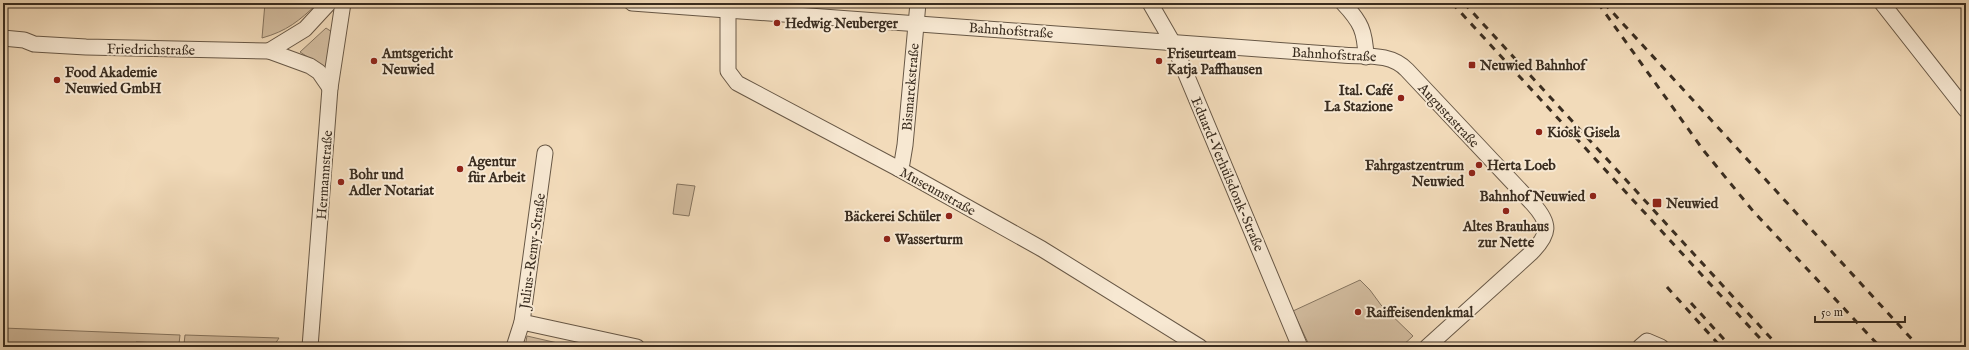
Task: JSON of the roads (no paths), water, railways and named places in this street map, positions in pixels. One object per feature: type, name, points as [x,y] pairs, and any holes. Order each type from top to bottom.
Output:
[{"type":"street","points":[[268,51],[305,29],[329,3]]},
{"type":"street","name":"Hermannstraße","points":[[310,347],[330,88],[344,3]]},
{"type":"street","name":"Bahnhofstraße","points":[[632,3],[1390,58]]},
{"type":"street","name":"Bismarckstraße","points":[[899,169],[904,155],[918,3]]},
{"type":"street","name":"Eduard-Verhülsdonk-Straße","points":[[1150,3],[1173,42],[1300,347]]},
{"type":"street","points":[[1343,3],[1353,14],[1363,29],[1366,57]]},
{"type":"street","points":[[1882,3],[1966,110]]},
{"type":"street","name":"Museumstraße","points":[[728,10],[728,71],[732,78],[744,87],[899,169],[1042,249],[1200,347]]},
{"type":"street","name":"Friedrichstraße","points":[[3,38],[24,40],[34,44]]},
{"type":"street","name":"Friedrichstraße","points":[[3,48],[18,48],[34,44],[141,50],[268,51],[310,66],[319,72],[330,88]]},
{"type":"street","name":"Augustastraße","points":[[1390,58],[1402,64],[1533,204],[1544,216],[1547,228],[1543,239],[1531,253],[1427,347]]},
{"type":"street","name":"Julius-Remy-Straße","points":[[514,347],[522,322],[545,153]]},
{"type":"street","points":[[522,322],[637,347]]},
{"type":"street","points":[[1643,344],[1661,347]]},
{"type":"railway","points":[[1452,3],[1768,347]]},
{"type":"railway","points":[[1464,3],[1779,347]]},
{"type":"railway","points":[[1598,3],[1704,151],[1753,211],[1880,347]]},
{"type":"railway","points":[[1604,3],[1919,347]]},
{"type":"railway","points":[[1667,287],[1721,347]]},
{"type":"railway","points":[[1691,303],[1731,347]]},
{"type":"place","name":"Hedwig Neuberger","points":[[777,23]]},
{"type":"place","name":"Amtsgericht Neuwied","points":[[374,61]]},
{"type":"place","name":"Friseurteam Katja Paffhausen","points":[[1159,61]]},
{"type":"place","name":"Neuwied Bahnhof","points":[[1472,65]]},
{"type":"place","name":"Food Akademie Neuwied GmbH","points":[[57,80]]},
{"type":"place","name":"Ital. Café La Stazione","points":[[1401,98]]},
{"type":"place","name":"Kiosk Gisela","points":[[1539,132]]},
{"type":"place","name":"Herta Loeb","points":[[1479,165]]},
{"type":"place","name":"Agentur für Arbeit","points":[[460,169]]},
{"type":"place","name":"Fahrgastzentrum Neuwied","points":[[1472,173]]},
{"type":"place","name":"Bohr und Adler Notariat","points":[[341,182]]},
{"type":"place","name":"Bahnhof Neuwied","points":[[1593,196]]},
{"type":"place","name":"Neuwied","points":[[1657,203]]},
{"type":"place","name":"Altes Brauhaus zur Nette","points":[[1506,211]]},
{"type":"place","name":"Bäckerei Schüler","points":[[949,216]]},
{"type":"place","name":"Wasserturm","points":[[887,239]]},
{"type":"place","name":"Raiffeisendenkmal","points":[[1358,312]]}]
